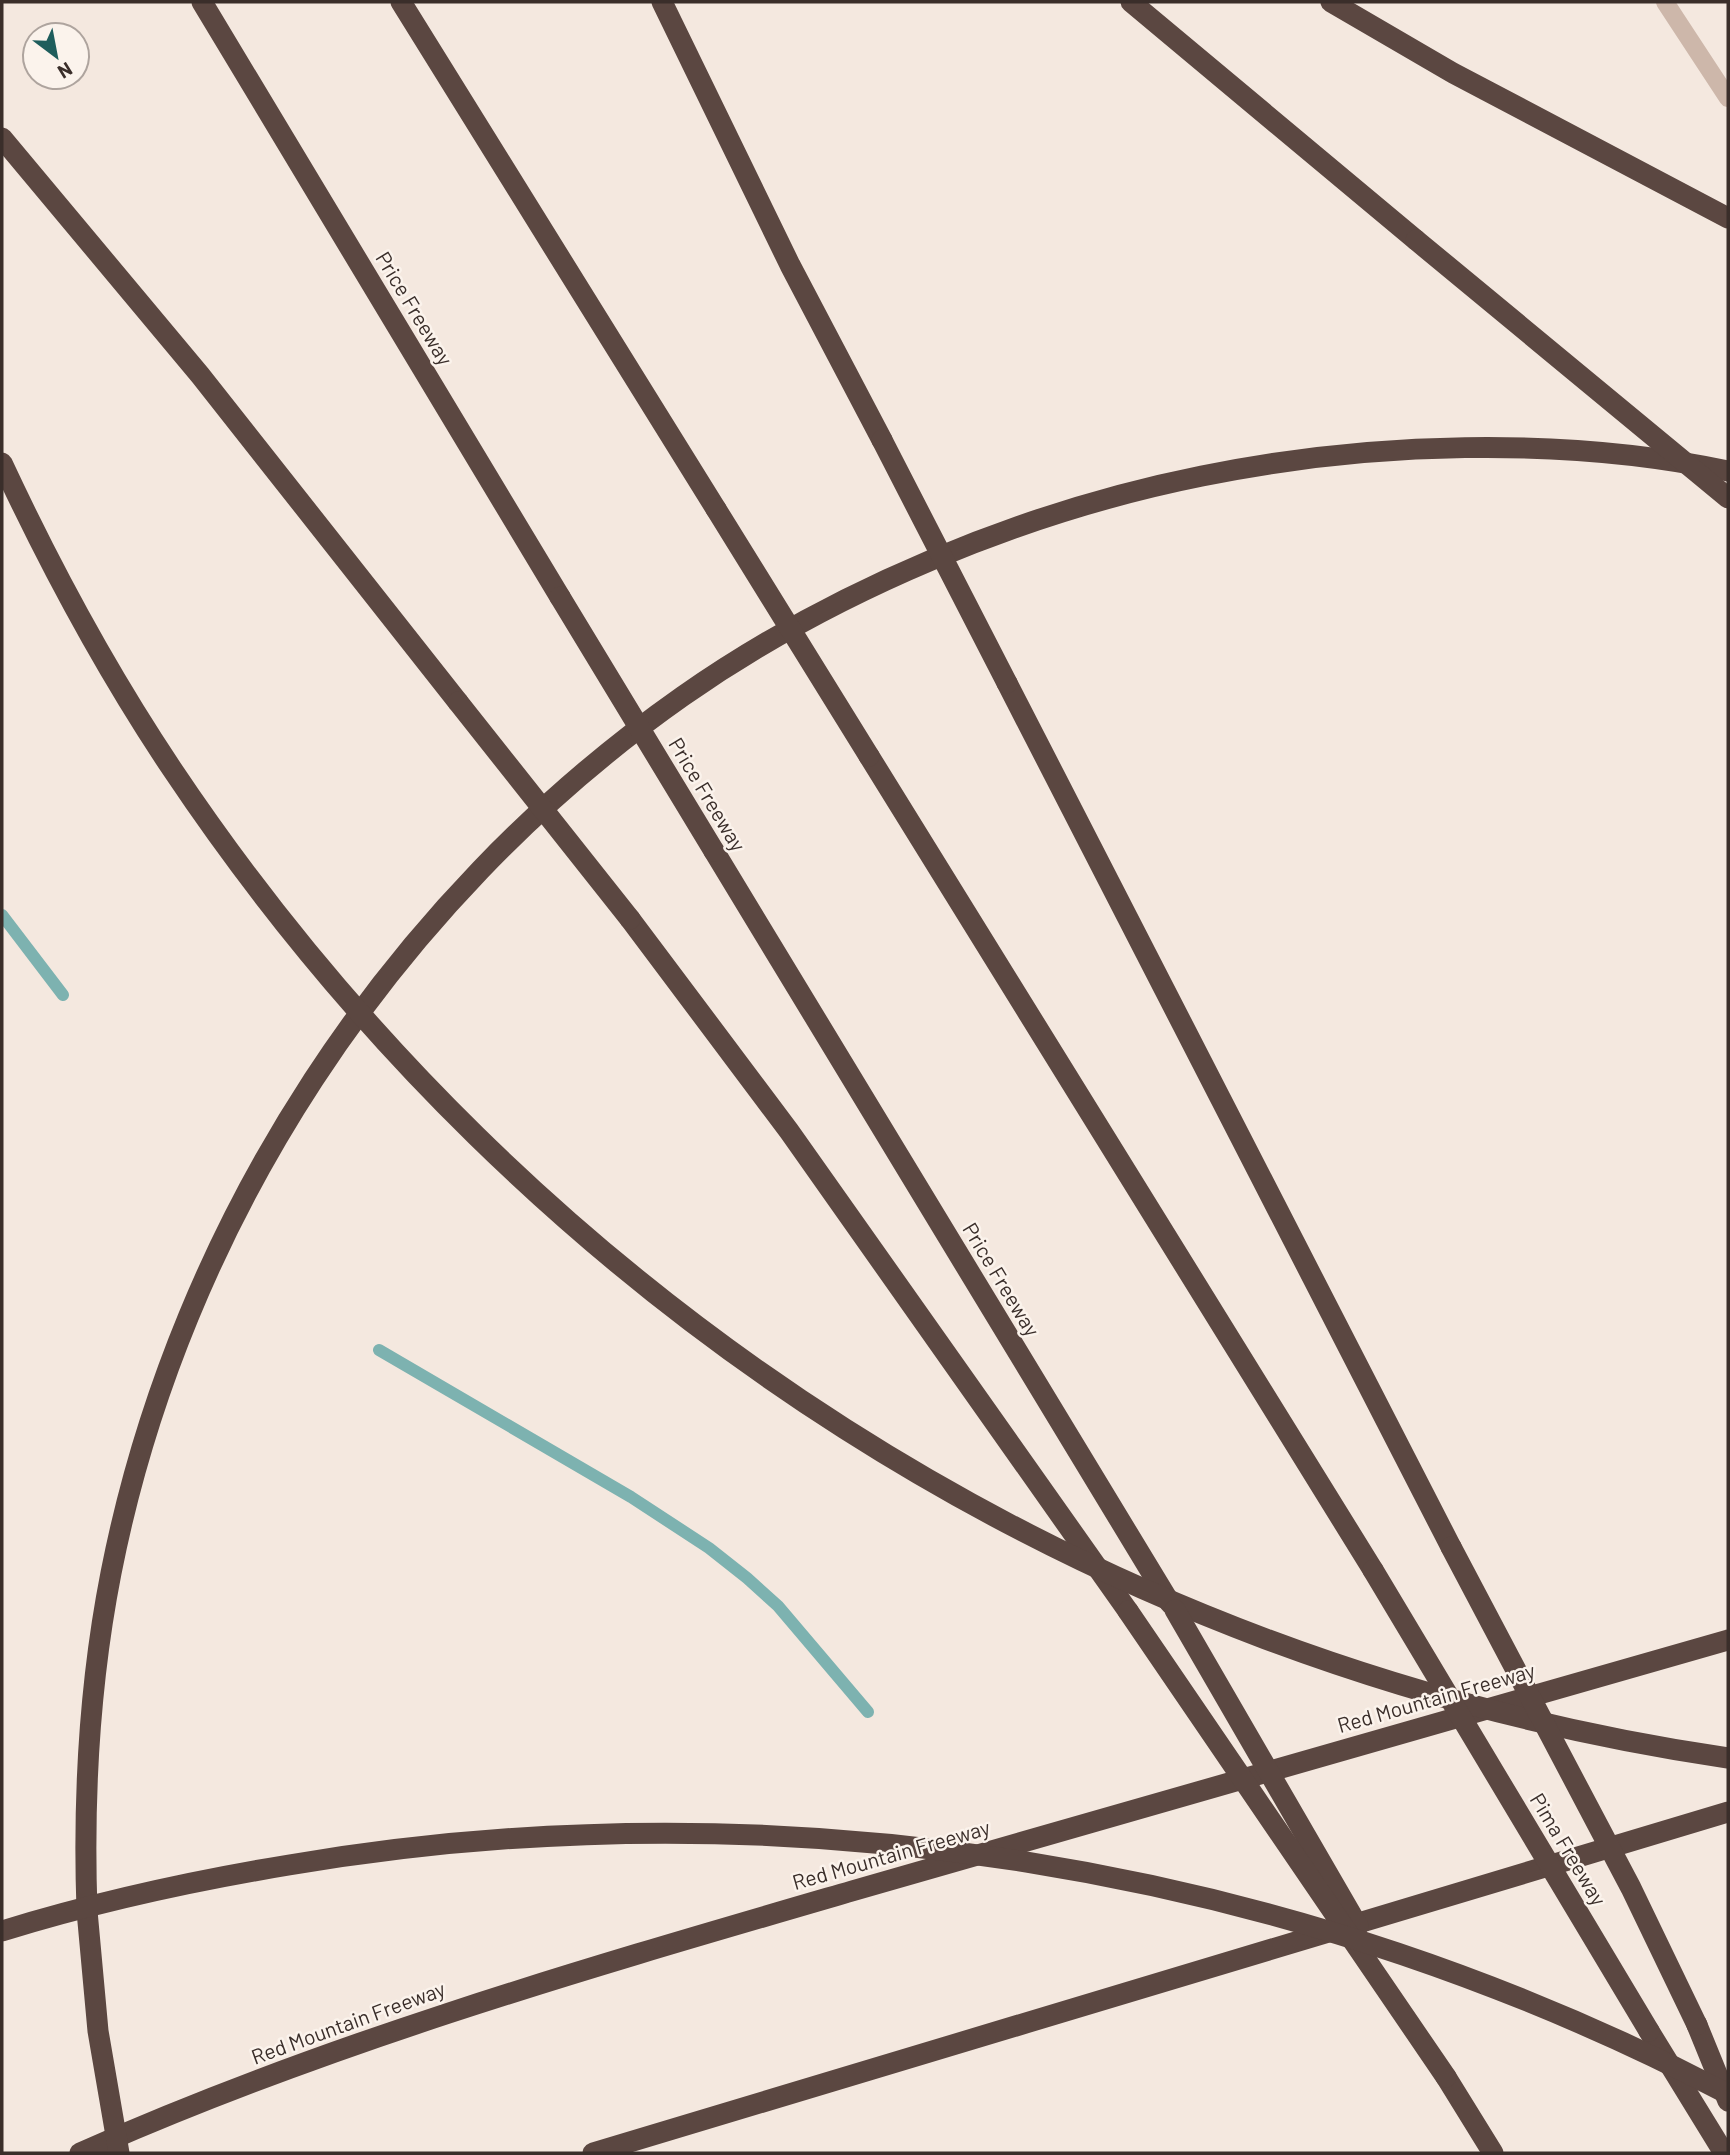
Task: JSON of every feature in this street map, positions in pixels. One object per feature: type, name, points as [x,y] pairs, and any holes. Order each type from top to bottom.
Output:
[{"type":"highway","name":"Price Freeway","points":[[202,2],[1174,1610],[1446,2077]]},
{"type":"highway","name":"Pima Freeway","points":[[401,2],[1373,1570],[1724,2153]]},
{"type":"highway","points":[[662,2],[790,265],[1451,1547],[1631,1888],[1697,2025],[1728,2101]]},
{"type":"highway","points":[[1131,2],[1728,498]]},
{"type":"highway","points":[[1331,2],[1453,73],[1728,218]]},
{"type":"highway","points":[[2,138],[200,374],[629,919],[789,1131],[1128,1611],[1446,2077],[1493,2153]]},
{"type":"highway","points":[[119,2153],[98,2031],[87,1911],[85,1854],[89,1735],[103,1620],[113,1566],[140,1459],[170,1367],[196,1300],[241,1202],[296,1106],[359,1014],[427,928],[503,847],[547,806],[681,697],[773,639],[869,589],[970,545],[1121,495],[1278,463],[1351,454],[1418,450],[1571,452],[1627,456],[1728,471]]},
{"type":"highway","points":[[2,463],[57,573],[131,704],[214,830],[297,940],[404,1064],[466,1126],[564,1219],[681,1316],[802,1403],[930,1481],[1063,1552],[1202,1614],[1343,1666],[1489,1709],[1635,1742],[1728,1758]]},
{"type":"highway","name":"Red Mountain Freeway","points":[[80,2153],[240,2087],[383,2033],[595,1965],[1728,1640]]},
{"type":"highway","points":[[593,2153],[1728,1812]]},
{"type":"highway","points":[[2,1931],[92,1905],[204,1880],[328,1858],[467,1841],[588,1834],[703,1833],[792,1836],[909,1845],[1108,1875],[1255,1910],[1347,1936],[1423,1961],[1566,2018],[1728,2094]]},
{"type":"lane","points":[[1665,2],[1728,98]]},
{"type":"waterway","points":[[2,915],[63,995]]},
{"type":"waterway","points":[[379,1350],[631,1497],[709,1548],[778,1606],[868,1712]]}]
